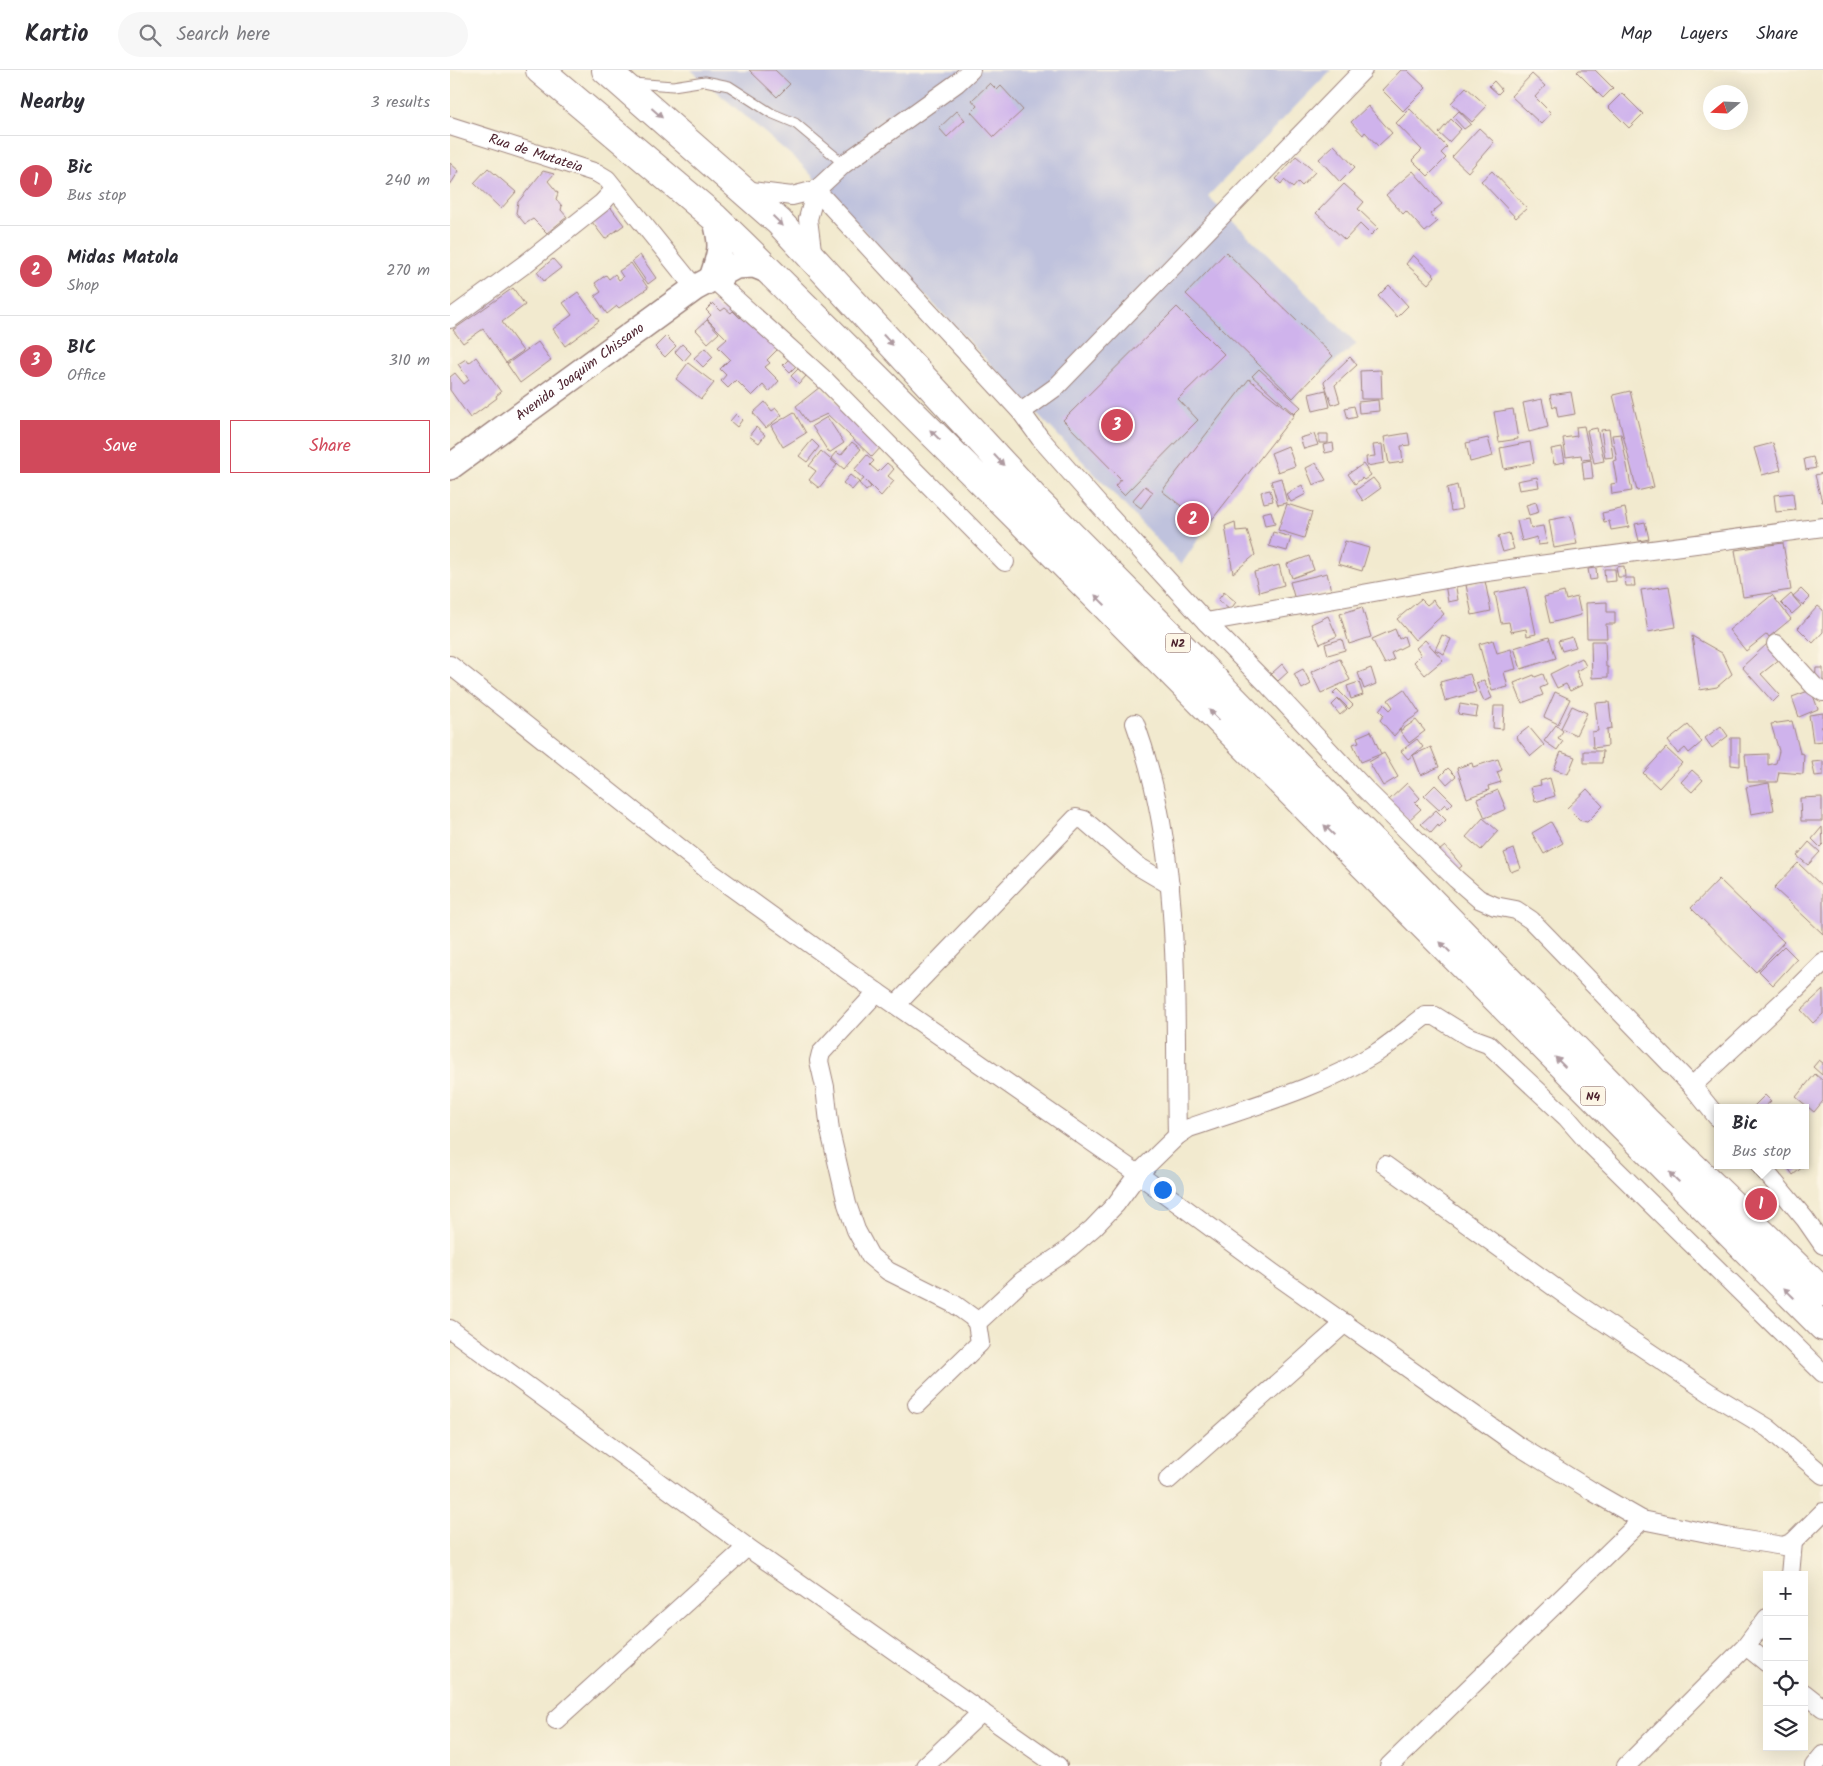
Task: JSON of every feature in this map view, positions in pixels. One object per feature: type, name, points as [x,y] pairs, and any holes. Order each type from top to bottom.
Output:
[{"type":"highway","name":"N2","points":[[540,70],[715,218],[1019,518],[1363,865]]},
{"type":"highway","name":"N2","points":[[614,76],[779,222],[1035,499],[1646,1121],[1823,1292]]},
{"type":"highway","name":"N4","points":[[1363,865],[1823,1327]]},
{"type":"street","points":[[742,189],[792,196],[816,190],[844,164],[957,83],[971,70]]},
{"type":"street","points":[[1021,412],[1056,387],[1363,70]]},
{"type":"street","name":"Rua de Mutateia","points":[[450,126],[607,178],[615,189],[704,283],[828,382],[1005,562]]},
{"type":"street","points":[[450,319],[525,264],[602,203],[615,189]]},
{"type":"street","points":[[816,190],[1021,412],[1040,438],[1206,622],[1365,789],[1456,879],[1479,899],[1495,906],[1516,910],[1531,920],[1692,1086],[1714,1113]]},
{"type":"street","points":[[813,259],[808,219],[816,190]]},
{"type":"street","points":[[704,283],[720,254],[720,238],[715,218]]},
{"type":"street","name":"Avenida Joaquim Chissano","points":[[450,467],[704,283],[736,266],[754,265],[769,271]]},
{"type":"street","points":[[1206,622],[1480,574],[1823,527]]},
{"type":"street","points":[[1776,644],[1814,686],[1823,692]]},
{"type":"street","points":[[450,665],[709,871],[1138,1174],[1344,1324],[1408,1366],[1517,1445],[1642,1520],[1783,1546],[1793,1542],[1820,1518]]},
{"type":"street","points":[[1135,723],[1149,763],[1168,860],[1176,948],[1177,1136]]},
{"type":"street","points":[[897,1004],[1076,818],[1084,820],[1136,864],[1170,885]]},
{"type":"street","points":[[1692,1086],[1796,990],[1823,962]]},
{"type":"street","points":[[878,992],[821,1052],[819,1061],[825,1087],[830,1131],[842,1175],[847,1204],[856,1230],[870,1256],[888,1272],[954,1304],[972,1317],[977,1323],[980,1343],[916,1404]]},
{"type":"street","points":[[977,1323],[1022,1282],[1065,1252],[1093,1228],[1116,1204],[1138,1174],[1177,1136],[1188,1128],[1292,1094],[1377,1053],[1425,1016],[1435,1016],[1469,1037],[1488,1044],[1567,1118],[1823,1373]]},
{"type":"street","points":[[1385,1165],[1579,1305],[1710,1393],[1768,1428],[1823,1475]]},
{"type":"street","points":[[1763,1169],[1805,1219],[1823,1245]]},
{"type":"street","points":[[1168,1480],[1344,1324]]},
{"type":"street","points":[[450,1329],[747,1547],[1058,1766]]},
{"type":"street","points":[[1389,1766],[1642,1520]]},
{"type":"street","points":[[1790,1571],[1793,1542]]},
{"type":"street","points":[[556,1720],[747,1547]]},
{"type":"street","points":[[1626,1766],[1746,1646],[1763,1623]]},
{"type":"street","points":[[1746,1646],[1765,1661]]},
{"type":"street","points":[[1808,1696],[1823,1708]]},
{"type":"street","points":[[925,1766],[982,1712]]},
{"type":"street","points":[[1814,1766],[1823,1756]]},
{"type":"lane","points":[[614,76],[672,86],[705,80],[729,86],[771,113],[794,123],[844,164]]},
{"type":"shaded area","points":[[691,70],[1331,70],[1208,196],[1357,344],[1302,387],[1181,565],[799,162]]},
{"type":"building","points":[[749,70],[775,70],[790,84],[777,97]]},
{"type":"building","points":[[1401,70],[1407,70],[1426,88],[1403,111],[1382,90]]},
{"type":"building","points":[[1579,70],[1595,70],[1613,88],[1603,98],[1577,72]]},
{"type":"building","points":[[1532,74],[1545,86],[1535,97],[1551,113],[1541,124],[1511,96]]},
{"type":"building","points":[[1494,81],[1502,90],[1498,94],[1489,86]]},
{"type":"building","points":[[990,83],[997,90],[1001,86],[1023,110],[994,137],[971,112],[977,106],[972,100]]},
{"type":"building","points":[[1466,87],[1487,106],[1472,122],[1451,103]]},
{"type":"building","points":[[1622,93],[1643,114],[1629,128],[1608,107]]},
{"type":"building","points":[[1368,106],[1392,133],[1378,146],[1365,132],[1363,135],[1351,122]]},
{"type":"building","points":[[1410,109],[1447,147],[1441,153],[1446,158],[1428,176],[1412,160],[1422,150],[1396,123]]},
{"type":"building","points":[[957,111],[965,120],[947,137],[939,128]]},
{"type":"building","points":[[1459,111],[1471,124],[1464,129],[1453,117]]},
{"type":"building","points":[[1451,119],[1461,129],[1449,142],[1439,133]]},
{"type":"building","points":[[1479,128],[1494,142],[1468,172],[1452,157]]},
{"type":"building","points":[[1334,145],[1355,167],[1340,182],[1319,159]]},
{"type":"building","points":[[1296,156],[1315,172],[1302,186],[1298,182],[1293,188],[1284,180],[1281,184],[1276,179]]},
{"type":"building","points":[[450,163],[459,171],[450,185]]},
{"type":"building","points":[[488,168],[516,192],[501,209],[474,183]]},
{"type":"building","points":[[543,171],[554,174],[548,181],[558,193],[556,199],[567,217],[547,233],[533,219],[525,224],[516,213],[518,202]]},
{"type":"building","points":[[1413,171],[1442,204],[1430,214],[1437,222],[1425,232],[1406,211],[1403,214],[1386,195]]},
{"type":"building","points":[[1492,171],[1527,208],[1516,218],[1481,181]]},
{"type":"building","points":[[1344,184],[1364,202],[1358,209],[1378,228],[1371,235],[1360,224],[1345,240],[1316,213]]},
{"type":"building","points":[[611,208],[624,225],[605,239],[592,222]]},
{"type":"building","points":[[1226,252],[1333,356],[1293,398],[1186,294]]},
{"type":"building","points":[[640,255],[656,278],[648,284],[632,261]]},
{"type":"building","points":[[1413,255],[1435,276],[1428,284],[1406,264]]},
{"type":"building","points":[[553,259],[561,268],[544,281],[537,272]]},
{"type":"building","points":[[631,263],[648,288],[607,314],[595,296],[601,292],[595,283],[606,275],[609,279],[615,274],[619,280],[623,277],[619,271]]},
{"type":"building","points":[[1389,285],[1408,306],[1397,317],[1378,296]]},
{"type":"building","points":[[513,288],[525,305],[502,322],[523,351],[506,363],[483,329],[463,343],[453,330]]},
{"type":"building","points":[[578,292],[599,321],[565,346],[553,329],[572,315],[563,303]]},
{"type":"building","points":[[713,303],[721,311],[725,308],[731,313],[733,311],[740,318],[745,313],[780,347],[767,360],[770,363],[765,367],[779,381],[769,392],[763,385],[752,396],[736,380],[728,388],[721,381],[726,375],[720,369],[730,359],[718,347],[727,339],[707,319],[711,315],[706,310]]},
{"type":"building","points":[[1177,307],[1224,354],[1178,399],[1198,420],[1124,495],[1115,486],[1121,479],[1063,420]]},
{"type":"building","points":[[707,320],[719,333],[708,343],[696,330]]},
{"type":"building","points":[[666,336],[676,346],[665,357],[655,347]]},
{"type":"building","points":[[538,342],[551,360],[520,383],[507,364]]},
{"type":"building","points":[[682,344],[691,353],[684,361],[675,352]]},
{"type":"building","points":[[705,348],[713,357],[703,367],[694,358]]},
{"type":"building","points":[[476,357],[501,392],[496,396],[497,398],[470,418],[450,390],[450,377],[455,373],[464,384],[469,380],[458,364],[466,359],[469,363]]},
{"type":"building","points":[[1350,357],[1357,365],[1335,385],[1340,402],[1332,405],[1324,382]]},
{"type":"building","points":[[790,358],[797,365],[790,372],[783,365]]},
{"type":"building","points":[[688,363],[714,383],[701,399],[676,379]]},
{"type":"building","points":[[798,369],[806,376],[799,384],[791,376]]},
{"type":"building","points":[[1259,369],[1301,407],[1294,414],[1252,376]]},
{"type":"building","points":[[1381,370],[1382,399],[1361,399],[1360,371]]},
{"type":"building","points":[[1249,379],[1294,415],[1207,526],[1162,491]]},
{"type":"building","points":[[820,387],[882,446],[872,457],[827,414],[808,423],[796,406]]},
{"type":"building","points":[[1326,390],[1330,407],[1313,411],[1309,394]]},
{"type":"building","points":[[1630,391],[1654,487],[1637,491],[1613,395]]},
{"type":"building","points":[[1571,392],[1575,414],[1558,417],[1556,406],[1553,408],[1550,395]]},
{"type":"building","points":[[1542,399],[1548,427],[1529,432],[1523,403]]},
{"type":"building","points":[[1378,400],[1379,411],[1359,413],[1358,402]]},
{"type":"building","points":[[765,402],[772,411],[776,408],[782,415],[766,428],[753,413]]},
{"type":"building","points":[[1354,406],[1357,417],[1348,419],[1345,408]]},
{"type":"building","points":[[1513,409],[1518,439],[1499,442],[1494,412]]},
{"type":"building","points":[[794,412],[806,433],[783,447],[771,426]]},
{"type":"building","points":[[736,414],[742,420],[737,427],[730,421]]},
{"type":"building","points":[[827,417],[844,443],[829,453],[812,426]]},
{"type":"building","points":[[1584,426],[1591,459],[1582,460],[1581,455],[1566,457],[1563,438],[1577,436],[1576,427]]},
{"type":"building","points":[[756,427],[765,435],[759,443],[749,436]]},
{"type":"building","points":[[1597,428],[1604,461],[1594,463],[1587,430]]},
{"type":"building","points":[[1609,429],[1613,457],[1605,458],[1601,430]]},
{"type":"building","points":[[1408,433],[1410,445],[1401,446],[1403,462],[1389,464],[1384,437]]},
{"type":"building","points":[[1314,434],[1318,445],[1304,449],[1300,438]]},
{"type":"building","points":[[1319,434],[1328,434],[1328,443],[1319,443]]},
{"type":"building","points":[[1621,434],[1632,491],[1612,494],[1611,484],[1617,483],[1613,461],[1617,460],[1612,435]]},
{"type":"building","points":[[1488,438],[1493,456],[1470,462],[1466,443]]},
{"type":"building","points":[[812,440],[819,447],[807,462],[799,456]]},
{"type":"building","points":[[852,442],[861,449],[844,469],[831,458],[836,452],[841,455]]},
{"type":"building","points":[[1530,442],[1534,463],[1504,469],[1500,448]]},
{"type":"building","points":[[1333,443],[1334,451],[1325,453],[1323,445]]},
{"type":"building","points":[[1773,443],[1781,470],[1762,475],[1754,448]]},
{"type":"building","points":[[1382,444],[1384,463],[1367,466],[1366,457],[1375,456],[1373,445]]},
{"type":"building","points":[[1288,446],[1295,466],[1278,472],[1271,453]]},
{"type":"building","points":[[1562,447],[1565,462],[1554,464],[1551,449]]},
{"type":"building","points":[[821,451],[837,465],[819,488],[809,480],[816,471],[809,466]]},
{"type":"building","points":[[867,455],[874,461],[870,465],[878,472],[887,463],[894,469],[888,476],[894,481],[881,496],[866,481],[871,487],[866,491],[859,483],[864,479],[854,470]]},
{"type":"building","points":[[1813,457],[1816,468],[1806,470],[1804,459]]},
{"type":"building","points":[[1591,460],[1593,478],[1584,479],[1582,462]]},
{"type":"building","points":[[1316,463],[1326,480],[1313,485],[1306,468]]},
{"type":"building","points":[[1363,464],[1371,475],[1364,480],[1362,478],[1355,484],[1348,474]]},
{"type":"building","points":[[1823,473],[1823,502],[1822,502],[1815,475]]},
{"type":"building","points":[[850,475],[859,482],[852,490],[843,483]]},
{"type":"building","points":[[1537,477],[1539,487],[1519,490],[1517,481]]},
{"type":"building","points":[[1281,478],[1287,503],[1278,505],[1271,481]]},
{"type":"building","points":[[1373,478],[1381,488],[1363,501],[1356,490]]},
{"type":"building","points":[[1302,485],[1306,494],[1291,502],[1286,494]]},
{"type":"building","points":[[1457,485],[1462,509],[1451,511],[1447,488]]},
{"type":"building","points":[[1145,486],[1153,492],[1141,508],[1132,501]]},
{"type":"building","points":[[1270,490],[1273,501],[1264,503],[1261,492]]},
{"type":"building","points":[[1793,493],[1795,510],[1776,512],[1774,495]]},
{"type":"building","points":[[1536,502],[1539,512],[1529,515],[1526,505]]},
{"type":"building","points":[[1287,504],[1312,512],[1304,538],[1278,530]]},
{"type":"building","points":[[1625,508],[1629,527],[1611,530],[1609,521],[1604,522],[1602,513]]},
{"type":"building","points":[[1271,511],[1275,524],[1265,526],[1262,513]]},
{"type":"building","points":[[1571,516],[1577,544],[1554,548],[1549,520]]},
{"type":"building","points":[[1529,519],[1531,528],[1543,526],[1547,544],[1538,545],[1537,537],[1522,541],[1517,521]]},
{"type":"building","points":[[1235,522],[1236,531],[1247,530],[1255,555],[1233,573],[1225,526]]},
{"type":"building","points":[[1645,522],[1649,539],[1639,541],[1635,524]]},
{"type":"building","points":[[1273,532],[1291,537],[1287,551],[1269,546]]},
{"type":"building","points":[[1509,533],[1514,549],[1503,552],[1498,536]]},
{"type":"building","points":[[1345,541],[1369,548],[1362,571],[1338,564]]},
{"type":"building","points":[[1783,543],[1791,590],[1743,597],[1735,550]]},
{"type":"building","points":[[1309,556],[1314,570],[1292,578],[1287,564]]},
{"type":"building","points":[[1279,565],[1284,585],[1259,592],[1254,572]]},
{"type":"building","points":[[1624,566],[1625,577],[1618,577],[1616,567]]},
{"type":"building","points":[[1596,568],[1597,579],[1590,580],[1588,569]]},
{"type":"building","points":[[1604,569],[1615,569],[1616,581],[1605,582]]},
{"type":"building","points":[[1327,573],[1331,591],[1295,600],[1290,582]]},
{"type":"building","points":[[1625,578],[1634,578],[1635,586],[1626,586]]},
{"type":"building","points":[[1485,581],[1491,611],[1472,615],[1466,585]]},
{"type":"building","points":[[1455,582],[1458,600],[1448,602],[1445,584]]},
{"type":"building","points":[[1669,586],[1676,627],[1648,632],[1641,590]]},
{"type":"building","points":[[1526,587],[1536,634],[1527,636],[1526,629],[1511,632],[1509,622],[1501,623],[1495,593]]},
{"type":"building","points":[[1801,589],[1810,598],[1803,605],[1793,596]]},
{"type":"building","points":[[1224,592],[1236,602],[1230,610],[1218,600]]},
{"type":"building","points":[[1564,592],[1566,600],[1577,597],[1581,615],[1550,623],[1544,597]]},
{"type":"building","points":[[1791,594],[1801,606],[1792,614],[1781,603]]},
{"type":"building","points":[[1772,595],[1791,619],[1769,637],[1767,634],[1746,651],[1729,630]]},
{"type":"building","points":[[1421,599],[1427,605],[1433,600],[1444,614],[1415,640],[1397,619]]},
{"type":"building","points":[[1607,602],[1607,612],[1615,612],[1615,624],[1606,624],[1607,638],[1587,638],[1586,603]]},
{"type":"building","points":[[1818,606],[1823,610],[1823,632],[1813,643],[1798,628]]},
{"type":"building","points":[[1362,607],[1371,637],[1349,644],[1340,614]]},
{"type":"building","points":[[1328,616],[1337,636],[1320,644],[1311,624]]},
{"type":"building","points":[[1395,629],[1399,639],[1404,636],[1407,645],[1391,653],[1394,660],[1385,664],[1372,639]]},
{"type":"building","points":[[1442,635],[1451,639],[1444,654],[1435,650]]},
{"type":"building","points":[[1692,636],[1722,653],[1732,674],[1717,687],[1700,690]]},
{"type":"building","points":[[1549,637],[1556,658],[1521,669],[1514,648]]},
{"type":"building","points":[[1572,637],[1576,647],[1562,651],[1558,641]]},
{"type":"building","points":[[1342,639],[1345,650],[1328,655],[1325,644]]},
{"type":"building","points":[[1425,640],[1443,660],[1425,675],[1414,662],[1421,655],[1416,648]]},
{"type":"building","points":[[1493,640],[1497,653],[1511,649],[1516,669],[1504,672],[1508,687],[1492,691],[1479,644]]},
{"type":"building","points":[[1591,641],[1605,641],[1608,677],[1592,678]]},
{"type":"building","points":[[1767,644],[1780,659],[1761,674],[1780,695],[1773,702],[1742,667]]},
{"type":"building","points":[[1582,658],[1586,666],[1576,671],[1582,685],[1570,691],[1566,684],[1557,688],[1550,674]]},
{"type":"building","points":[[1340,659],[1350,680],[1321,693],[1311,672]]},
{"type":"building","points":[[1282,664],[1288,672],[1278,681],[1271,674]]},
{"type":"building","points":[[1371,668],[1376,684],[1364,689],[1358,673]]},
{"type":"building","points":[[1816,668],[1823,668],[1823,685],[1815,684]]},
{"type":"building","points":[[1303,669],[1311,684],[1302,689],[1294,674]]},
{"type":"building","points":[[1470,674],[1476,692],[1445,701],[1440,682]]},
{"type":"building","points":[[1543,674],[1547,685],[1540,688],[1543,695],[1522,703],[1514,683],[1534,675],[1535,677]]},
{"type":"building","points":[[1484,680],[1492,698],[1484,701],[1476,683]]},
{"type":"building","points":[[1359,682],[1363,695],[1351,699],[1347,686]]},
{"type":"building","points":[[1337,689],[1353,705],[1349,709],[1333,693]]},
{"type":"building","points":[[1404,689],[1420,713],[1405,723],[1394,736],[1380,720],[1384,715],[1379,710],[1384,704],[1390,710],[1393,707],[1388,700]]},
{"type":"building","points":[[1811,690],[1818,709],[1799,717],[1792,697]]},
{"type":"building","points":[[1555,692],[1570,699],[1558,724],[1544,717]]},
{"type":"building","points":[[1338,699],[1347,709],[1340,715],[1332,705]]},
{"type":"building","points":[[1609,702],[1612,728],[1607,729],[1608,746],[1593,748],[1592,732],[1598,731],[1595,703]]},
{"type":"building","points":[[1460,704],[1478,707],[1476,717],[1458,714]]},
{"type":"building","points":[[1494,706],[1504,706],[1503,729],[1493,728]]},
{"type":"building","points":[[1572,706],[1587,713],[1576,735],[1561,728]]},
{"type":"building","points":[[1823,713],[1823,727],[1821,727],[1823,741],[1813,742],[1809,715]]},
{"type":"building","points":[[1416,720],[1425,731],[1409,743],[1400,731]]},
{"type":"building","points":[[1792,721],[1800,753],[1804,754],[1803,774],[1779,772],[1777,782],[1748,782],[1745,755],[1768,754],[1768,765],[1776,763],[1779,751],[1771,724]]},
{"type":"building","points":[[1556,725],[1563,731],[1558,738],[1563,741],[1557,750],[1544,741]]},
{"type":"building","points":[[1688,725],[1702,742],[1689,753],[1685,748],[1678,754],[1668,741]]},
{"type":"building","points":[[1721,726],[1728,736],[1712,748],[1705,738]]},
{"type":"building","points":[[1529,727],[1544,745],[1531,756],[1516,737]]},
{"type":"building","points":[[1371,731],[1381,754],[1361,762],[1353,744],[1359,742],[1357,737]]},
{"type":"building","points":[[1731,738],[1740,738],[1740,766],[1731,765]]},
{"type":"building","points":[[1417,739],[1423,747],[1408,759],[1401,751]]},
{"type":"building","points":[[1431,747],[1439,767],[1421,775],[1413,755]]},
{"type":"building","points":[[1666,748],[1682,763],[1659,788],[1643,773]]},
{"type":"building","points":[[1584,751],[1603,751],[1602,763],[1584,763]]},
{"type":"building","points":[[1561,752],[1575,757],[1568,774],[1554,769]]},
{"type":"building","points":[[1384,753],[1398,777],[1383,786],[1369,762]]},
{"type":"building","points":[[1498,759],[1502,770],[1497,772],[1501,782],[1488,786],[1489,790],[1467,798],[1457,768],[1472,763],[1473,767]]},
{"type":"building","points":[[1823,761],[1823,775],[1815,776],[1812,762]]},
{"type":"building","points":[[1448,768],[1456,776],[1447,784],[1440,776]]},
{"type":"building","points":[[1692,770],[1703,780],[1692,792],[1681,782]]},
{"type":"building","points":[[1550,778],[1555,796],[1535,802],[1531,787],[1541,785],[1540,781]]},
{"type":"building","points":[[1407,783],[1420,798],[1415,803],[1421,809],[1408,821],[1389,800]]},
{"type":"building","points":[[1769,783],[1774,810],[1751,814],[1746,787]]},
{"type":"building","points":[[1435,785],[1453,803],[1448,808],[1445,804],[1439,810],[1424,796]]},
{"type":"building","points":[[1587,789],[1603,806],[1587,822],[1579,820],[1567,808]]},
{"type":"building","points":[[1498,790],[1506,809],[1485,818],[1477,799]]},
{"type":"building","points":[[1822,797],[1822,821],[1801,821],[1800,798]]},
{"type":"building","points":[[1436,810],[1446,820],[1431,833],[1421,824]]},
{"type":"building","points":[[1483,818],[1498,831],[1481,850],[1466,837]]},
{"type":"building","points":[[1551,822],[1563,843],[1544,854],[1532,833]]},
{"type":"building","points":[[1822,827],[1823,844],[1820,847],[1812,839]]},
{"type":"building","points":[[1809,842],[1820,852],[1808,865],[1797,856]]},
{"type":"building","points":[[1445,846],[1462,866],[1456,871],[1439,851]]},
{"type":"building","points":[[1514,849],[1521,868],[1511,872],[1504,853]]},
{"type":"building","points":[[1798,863],[1823,887],[1823,934],[1774,888]]},
{"type":"building","points":[[1719,879],[1784,942],[1756,972],[1691,908]]},
{"type":"building","points":[[1784,946],[1797,959],[1773,985],[1759,971]]},
{"type":"building","points":[[1823,990],[1823,1014],[1813,1023],[1801,1010]]},
{"type":"building","points":[[1819,1060],[1823,1063],[1822,1075],[1813,1067]]},
{"type":"building","points":[[1815,1074],[1823,1081],[1823,1101],[1814,1112],[1809,1108],[1809,1104],[1804,1104],[1796,1097]]},
{"type":"building","points":[[1765,1095],[1771,1101],[1768,1104],[1756,1104]]},
{"type":"building","points":[[1789,1169],[1800,1169],[1793,1175]]},
{"type":"place","name":"BIC","points":[[1117,425]]},
{"type":"place","name":"Midas Matola","points":[[1193,519]]},
{"type":"place","name":"Bic","points":[[1761,1204]]}]
